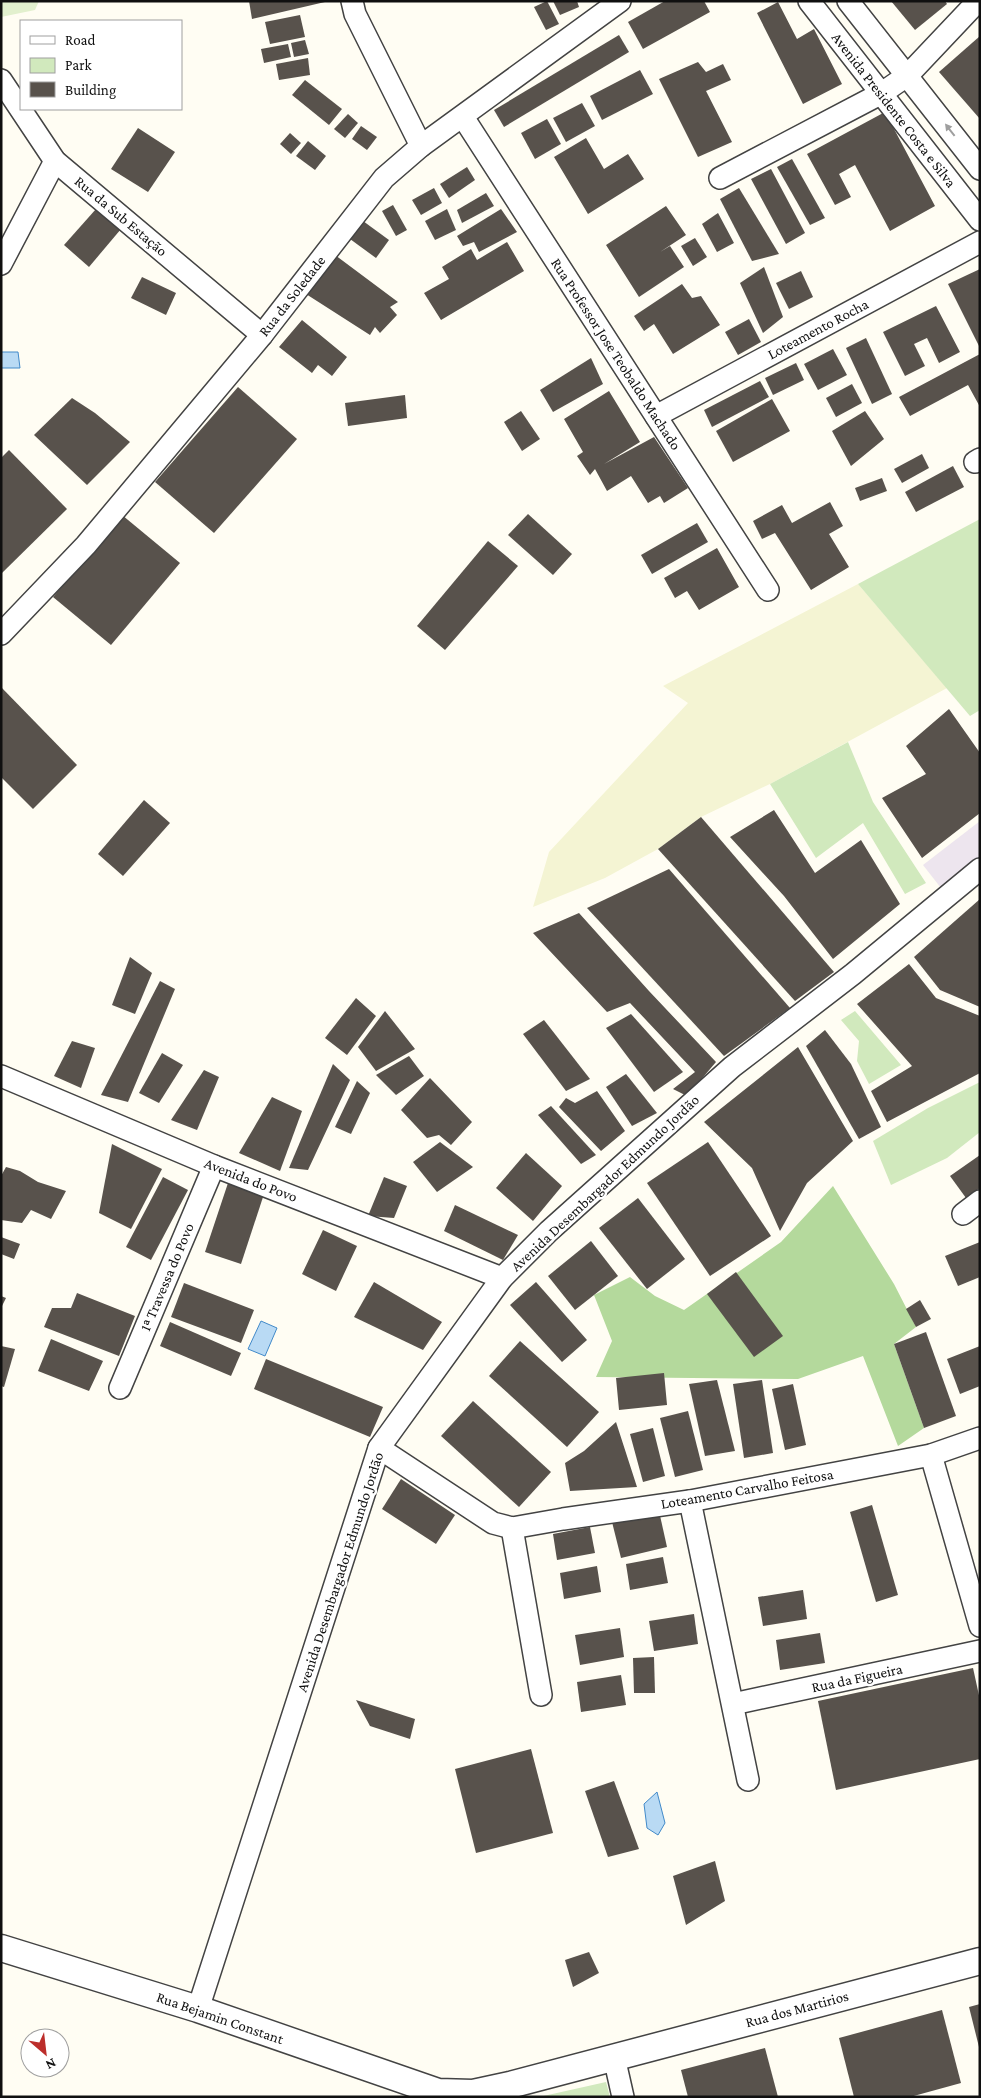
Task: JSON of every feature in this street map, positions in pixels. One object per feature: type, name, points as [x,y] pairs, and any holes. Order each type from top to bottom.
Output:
[{"type":"street","points":[[352,1],[355,14],[421,146]]},
{"type":"street","name":"Rua da Soledade","points":[[1,634],[86,546],[262,335],[384,178],[421,146],[463,117],[591,10],[620,1]]},
{"type":"street","name":"Avenida Presidente Costa e Silva","points":[[809,1],[980,220]]},
{"type":"street","name":"Avenida Presidente Costa e Silva","points":[[848,1],[980,169]]},
{"type":"street","points":[[720,178],[882,93],[908,75],[978,1]]},
{"type":"street","name":"Rua da Sub Estação","points":[[1,80],[20,108]]},
{"type":"street","name":"Rua da Sub Estação","points":[[21,110],[56,161],[262,335]]},
{"type":"street","name":"Rua Professor Jose Teobaldo Machado","points":[[463,117],[768,590]]},
{"type":"street","points":[[1,264],[56,161]]},
{"type":"street","name":"Loteamento Rocha","points":[[656,416],[980,242]]},
{"type":"street","name":"Avenida Desembargador Edmundo Jordão","points":[[198,2009],[379,1448],[502,1278],[549,1231],[732,1067],[853,974],[980,869]]},
{"type":"street","name":"Avenida do Povo","points":[[1,1076],[214,1166],[502,1278]]},
{"type":"street","name":"1ª Travessa do Povo","points":[[120,1388],[214,1166]]},
{"type":"street","points":[[963,1214],[980,1201]]},
{"type":"street","name":"Loteamento Carvalho Feitosa","points":[[379,1448],[493,1523],[512,1528],[690,1501],[931,1455],[980,1438]]},
{"type":"street","points":[[931,1455],[980,1626]]},
{"type":"street","points":[[690,1501],[734,1704],[748,1780]]},
{"type":"street","points":[[512,1528],[541,1694]]},
{"type":"street","name":"Rua da Figueira","points":[[734,1704],[980,1651]]},
{"type":"street","name":"Rua Bejamin Constant","points":[[1,1948],[198,2009],[438,2092],[512,2091]]},
{"type":"street","name":"Rua dos Martirios","points":[[512,2091],[614,2057],[980,1961]]},
{"type":"street","points":[[614,2057],[623,2097]]},
{"type":"shaded area","points":[[980,821],[980,859],[941,888],[923,865]]},
{"type":"green space","points":[[1,1],[39,1],[35,10],[1,17]]},
{"type":"green space","points":[[980,519],[980,710],[970,716],[858,584]]},
{"type":"green space","points":[[858,584],[947,688],[770,784],[701,817],[658,849],[605,878],[533,907],[549,852],[688,703],[663,686]]},
{"type":"green space","points":[[848,742],[873,802],[926,883],[905,894],[863,823],[816,858],[770,784]]},
{"type":"green space","points":[[855,1011],[901,1065],[869,1084],[857,1061],[859,1041],[841,1020]]},
{"type":"green space","points":[[980,1082],[980,1132],[947,1158],[891,1185],[873,1141],[928,1108]]},
{"type":"green space","points":[[833,1186],[894,1284],[916,1327],[894,1344],[924,1428],[898,1446],[863,1356],[798,1379],[596,1377],[612,1341],[594,1295],[630,1277],[655,1296],[684,1310],[781,1242]]},
{"type":"green space","points":[[606,2082],[610,2097],[539,2097]]},
{"type":"water","points":[[1,352],[18,352],[20,368],[1,368]]},
{"type":"water","points":[[261,1321],[277,1328],[265,1356],[248,1349]]},
{"type":"water","points":[[657,1792],[665,1823],[658,1835],[647,1828],[644,1804]]},
{"type":"building","points":[[249,1],[325,1],[325,2],[252,19]]},
{"type":"building","points":[[547,1],[559,24],[546,30],[534,7]]},
{"type":"building","points":[[553,1],[577,1],[579,7],[560,15]]},
{"type":"building","points":[[665,1],[704,1],[710,12],[643,49],[628,22]]},
{"type":"building","points":[[891,1],[945,1],[947,4],[915,30]]},
{"type":"building","points":[[778,2],[797,39],[814,29],[842,84],[803,104],[757,13]]},
{"type":"building","points":[[300,15],[305,37],[270,44],[265,22]]},
{"type":"building","points":[[619,35],[629,52],[504,127],[494,110]]},
{"type":"building","points":[[980,36],[980,119],[939,72]]},
{"type":"building","points":[[305,40],[309,54],[294,57],[291,43]]},
{"type":"building","points":[[288,44],[291,57],[264,63],[261,49]]},
{"type":"building","points":[[308,58],[310,75],[279,80],[276,64]]},
{"type":"building","points":[[698,62],[706,72],[723,64],[731,80],[706,91],[732,142],[698,157],[659,79]]},
{"type":"building","points":[[640,70],[653,94],[602,120],[590,96]]},
{"type":"building","points":[[305,80],[342,109],[329,125],[292,95]]},
{"type":"building","points":[[582,103],[595,126],[566,142],[553,118]]},
{"type":"building","points":[[885,112],[935,206],[890,231],[855,165],[839,174],[851,197],[835,205],[807,154]]},
{"type":"building","points":[[348,114],[358,123],[345,138],[334,129]]},
{"type":"building","points":[[547,119],[561,144],[535,159],[521,133]]},
{"type":"building","points":[[361,126],[377,137],[367,150],[352,139]]},
{"type":"building","points":[[138,128],[175,152],[148,192],[111,169]]},
{"type":"building","points":[[290,133],[301,143],[291,154],[280,144]]},
{"type":"building","points":[[586,138],[604,169],[628,154],[644,179],[588,214],[554,157]]},
{"type":"building","points":[[308,141],[326,156],[315,170],[296,156]]},
{"type":"building","points":[[792,159],[825,218],[810,225],[777,167]]},
{"type":"building","points":[[467,167],[475,180],[449,198],[440,184]]},
{"type":"building","points":[[771,169],[805,233],[786,244],[751,179]]},
{"type":"building","points":[[434,188],[442,203],[421,215],[412,200]]},
{"type":"building","points":[[739,188],[779,254],[752,261],[720,199]]},
{"type":"building","points":[[486,193],[494,206],[462,223],[457,210]]},
{"type":"building","points":[[393,205],[407,230],[396,236],[382,211]]},
{"type":"building","points":[[666,206],[686,235],[660,252],[670,246],[684,267],[639,297],[606,245]]},
{"type":"building","points":[[96,209],[121,229],[89,267],[64,245]]},
{"type":"building","points":[[447,209],[456,230],[435,240],[425,221]]},
{"type":"building","points":[[501,209],[517,232],[479,252],[474,242],[463,246],[457,236]]},
{"type":"building","points":[[718,213],[734,243],[717,252],[702,224]]},
{"type":"building","points":[[363,221],[389,240],[376,258],[350,239]]},
{"type":"building","points":[[695,238],[707,257],[693,266],[681,246]]},
{"type":"building","points":[[507,242],[524,271],[441,320],[424,293],[449,279],[442,267],[471,249],[477,260]]},
{"type":"building","points":[[335,255],[398,302],[390,307],[397,315],[380,333],[375,327],[370,335],[306,294]]},
{"type":"building","points":[[764,267],[783,317],[763,333],[740,283]]},
{"type":"building","points":[[980,269],[980,348],[948,284]]},
{"type":"building","points":[[801,271],[813,297],[789,309],[776,283]]},
{"type":"building","points":[[142,277],[176,293],[166,315],[131,298]]},
{"type":"building","points":[[682,284],[692,298],[701,296],[720,325],[673,354],[654,324],[644,331],[634,316]]},
{"type":"building","points":[[936,306],[960,352],[939,363],[927,338],[914,344],[925,366],[905,376],[883,332]]},
{"type":"building","points":[[749,319],[761,342],[738,355],[725,332]]},
{"type":"building","points":[[302,320],[347,357],[332,376],[318,365],[312,373],[279,347]]},
{"type":"building","points":[[866,338],[892,394],[872,404],[846,348]]},
{"type":"building","points":[[833,349],[847,375],[818,390],[804,364]]},
{"type":"building","points":[[980,354],[980,407],[968,385],[910,416],[899,397]]},
{"type":"building","points":[[591,358],[603,384],[553,412],[540,390]]},
{"type":"building","points":[[796,363],[804,380],[773,395],[765,378]]},
{"type":"building","points":[[760,381],[769,397],[712,427],[704,410]]},
{"type":"building","points":[[852,384],[862,403],[836,417],[826,398]]},
{"type":"building","points":[[238,387],[297,439],[214,533],[155,482]]},
{"type":"building","points":[[609,391],[640,442],[604,464],[654,437],[688,488],[664,503],[660,496],[648,503],[631,476],[607,491],[595,469],[590,475],[577,456],[583,452],[564,419]]},
{"type":"building","points":[[405,395],[407,418],[348,426],[345,403]]},
{"type":"building","points":[[72,398],[95,413],[130,442],[87,485],[34,435]]},
{"type":"building","points":[[772,399],[790,431],[733,462],[716,431]]},
{"type":"building","points":[[521,411],[540,439],[522,451],[504,422]]},
{"type":"building","points":[[865,411],[884,439],[851,466],[832,431]]},
{"type":"building","points":[[9,450],[67,509],[1,574],[1,458]]},
{"type":"building","points":[[922,454],[929,468],[902,483],[894,469]]},
{"type":"building","points":[[953,466],[964,487],[916,512],[905,492]]},
{"type":"building","points":[[882,478],[887,491],[860,501],[855,488]]},
{"type":"building","points":[[830,502],[843,526],[829,534],[849,567],[811,590],[775,533],[762,539],[753,521],[782,505],[792,523]]},
{"type":"building","points":[[528,514],[572,554],[553,575],[508,535]]},
{"type":"building","points":[[122,515],[180,563],[111,645],[53,597]]},
{"type":"building","points":[[697,523],[708,542],[652,574],[641,555]]},
{"type":"building","points":[[488,541],[518,566],[445,650],[417,626]]},
{"type":"building","points":[[717,548],[739,587],[699,610],[687,591],[675,598],[664,578]]},
{"type":"building","points":[[1,687],[77,765],[33,809],[1,777]]},
{"type":"building","points":[[949,709],[980,753],[980,813],[922,858],[882,798],[926,774],[906,746]]},
{"type":"building","points":[[144,800],[170,823],[123,876],[98,854]]},
{"type":"building","points":[[774,810],[815,873],[861,840],[900,904],[833,959],[784,896],[730,837]]},
{"type":"building","points":[[701,817],[834,972],[795,1001],[658,849]]},
{"type":"building","points":[[669,869],[790,1008],[724,1056],[587,908]]},
{"type":"building","points":[[980,899],[980,1007],[940,990],[914,957]]},
{"type":"building","points":[[579,913],[716,1062],[687,1096],[673,1089],[695,1072],[630,1003],[607,1012],[533,933]]},
{"type":"building","points":[[130,957],[152,973],[135,1014],[112,1005]]},
{"type":"building","points":[[909,964],[936,998],[980,1016],[980,1073],[887,1122],[871,1091],[912,1066],[857,1004]]},
{"type":"building","points":[[160,981],[175,989],[128,1102],[101,1095]]},
{"type":"building","points":[[356,998],[376,1016],[347,1055],[325,1038]]},
{"type":"building","points":[[385,1011],[415,1049],[376,1071],[358,1047]]},
{"type":"building","points":[[631,1014],[683,1072],[654,1092],[606,1028]]},
{"type":"building","points":[[544,1020],[590,1079],[566,1091],[523,1034]]},
{"type":"building","points":[[825,1030],[851,1064],[881,1127],[859,1139],[806,1046]]},
{"type":"building","points":[[72,1041],[95,1048],[81,1088],[54,1076]]},
{"type":"building","points":[[798,1047],[853,1141],[807,1183],[780,1231],[752,1168],[704,1122]]},
{"type":"building","points":[[162,1053],[183,1065],[159,1103],[139,1093]]},
{"type":"building","points":[[409,1056],[424,1076],[396,1095],[376,1075]]},
{"type":"building","points":[[333,1064],[350,1080],[308,1170],[289,1168]]},
{"type":"building","points":[[204,1070],[219,1077],[197,1130],[171,1120]]},
{"type":"building","points":[[626,1074],[657,1113],[632,1126],[606,1087]]},
{"type":"building","points":[[430,1078],[472,1122],[451,1145],[439,1135],[427,1138],[401,1110]]},
{"type":"building","points":[[357,1081],[370,1093],[351,1134],[335,1127]]},
{"type":"building","points":[[597,1091],[625,1131],[601,1151],[559,1107],[566,1098],[575,1103]]},
{"type":"building","points":[[272,1097],[302,1111],[280,1171],[239,1153]]},
{"type":"building","points":[[551,1106],[596,1155],[581,1164],[538,1115]]},
{"type":"building","points":[[440,1142],[473,1167],[437,1192],[413,1162]]},
{"type":"building","points":[[708,1142],[771,1236],[710,1276],[647,1183]]},
{"type":"building","points":[[112,1144],[162,1169],[131,1229],[99,1213]]},
{"type":"building","points":[[526,1153],[562,1186],[533,1221],[496,1188]]},
{"type":"building","points":[[980,1155],[980,1188],[966,1198],[950,1176]]},
{"type":"building","points":[[6,1167],[20,1171],[38,1182],[66,1191],[51,1219],[31,1210],[22,1223],[1,1220],[1,1176]]},
{"type":"building","points":[[163,1177],[188,1190],[151,1260],[126,1247]]},
{"type":"building","points":[[384,1177],[407,1186],[394,1218],[368,1216]]},
{"type":"building","points":[[228,1183],[264,1194],[241,1264],[205,1252]]},
{"type":"building","points":[[638,1198],[685,1259],[647,1289],[599,1228]]},
{"type":"building","points":[[455,1205],[518,1235],[503,1260],[444,1231]]},
{"type":"building","points":[[323,1230],[357,1246],[336,1291],[302,1274]]},
{"type":"building","points":[[1,1237],[20,1244],[14,1259],[1,1254]]},
{"type":"building","points":[[591,1241],[618,1276],[575,1310],[548,1276]]},
{"type":"building","points":[[980,1242],[980,1277],[958,1286],[945,1256]]},
{"type":"building","points":[[736,1272],[783,1336],[754,1357],[707,1294]]},
{"type":"building","points":[[374,1282],[442,1322],[423,1350],[354,1317]]},
{"type":"building","points":[[536,1282],[587,1340],[562,1362],[510,1305]]},
{"type":"building","points":[[184,1283],[254,1310],[241,1343],[171,1317]]},
{"type":"building","points":[[77,1293],[135,1316],[119,1356],[44,1327],[52,1308],[71,1308]]},
{"type":"building","points":[[1,1296],[6,1298],[1,1308]]},
{"type":"building","points":[[920,1300],[931,1319],[916,1327],[906,1309]]},
{"type":"building","points":[[170,1322],[241,1353],[231,1376],[160,1346]]},
{"type":"building","points":[[926,1332],[956,1416],[924,1428],[894,1344]]},
{"type":"building","points":[[51,1339],[103,1361],[89,1391],[38,1371]]},
{"type":"building","points":[[520,1341],[599,1412],[567,1447],[489,1376]]},
{"type":"building","points":[[1,1346],[15,1349],[4,1387],[1,1386]]},
{"type":"building","points":[[980,1346],[980,1386],[960,1394],[947,1359]]},
{"type":"building","points":[[266,1359],[383,1407],[370,1437],[254,1389]]},
{"type":"building","points":[[664,1373],[667,1405],[619,1410],[616,1378]]},
{"type":"building","points":[[717,1380],[735,1451],[705,1456],[689,1384]]},
{"type":"building","points":[[762,1380],[773,1453],[744,1458],[733,1384]]},
{"type":"building","points":[[793,1384],[806,1445],[785,1450],[772,1389]]},
{"type":"building","points":[[473,1401],[551,1472],[519,1507],[441,1436]]},
{"type":"building","points":[[688,1411],[703,1470],[675,1477],[660,1418]]},
{"type":"building","points":[[616,1422],[637,1487],[570,1491],[565,1463],[584,1451]]},
{"type":"building","points":[[653,1428],[665,1476],[643,1482],[630,1434]]},
{"type":"building","points":[[401,1479],[455,1515],[436,1544],[382,1509]]},
{"type":"building","points":[[872,1505],[898,1595],[876,1602],[850,1512]]},
{"type":"building","points":[[659,1511],[667,1547],[621,1558],[612,1522]]},
{"type":"building","points":[[590,1527],[595,1553],[557,1560],[553,1534]]},
{"type":"building","points":[[663,1557],[668,1583],[630,1590],[626,1564]]},
{"type":"building","points":[[597,1566],[601,1592],[564,1599],[560,1573]]},
{"type":"building","points":[[803,1590],[807,1619],[763,1626],[758,1597]]},
{"type":"building","points":[[694,1614],[698,1644],[654,1651],[649,1621]]},
{"type":"building","points":[[620,1628],[624,1657],[580,1665],[575,1635]]},
{"type":"building","points":[[820,1633],[825,1663],[780,1670],[776,1640]]},
{"type":"building","points":[[654,1657],[655,1693],[634,1693],[633,1658]]},
{"type":"building","points":[[973,1668],[980,1700],[980,1759],[836,1790],[818,1701]]},
{"type":"building","points":[[621,1675],[626,1705],[581,1712],[577,1682]]},
{"type":"building","points":[[356,1700],[415,1719],[410,1739],[370,1726]]},
{"type":"building","points":[[531,1749],[553,1833],[476,1853],[455,1769]]},
{"type":"building","points":[[614,1781],[639,1849],[608,1857],[585,1791]]},
{"type":"building","points":[[715,1861],[725,1901],[686,1925],[673,1876]]},
{"type":"building","points":[[589,1952],[599,1973],[573,1987],[565,1960]]},
{"type":"building","points":[[980,2004],[980,2047],[979,2047],[969,2007]]},
{"type":"building","points":[[942,2010],[961,2083],[910,2097],[854,2097],[839,2038]]},
{"type":"building","points":[[765,2048],[778,2097],[688,2097],[681,2070]]}]
